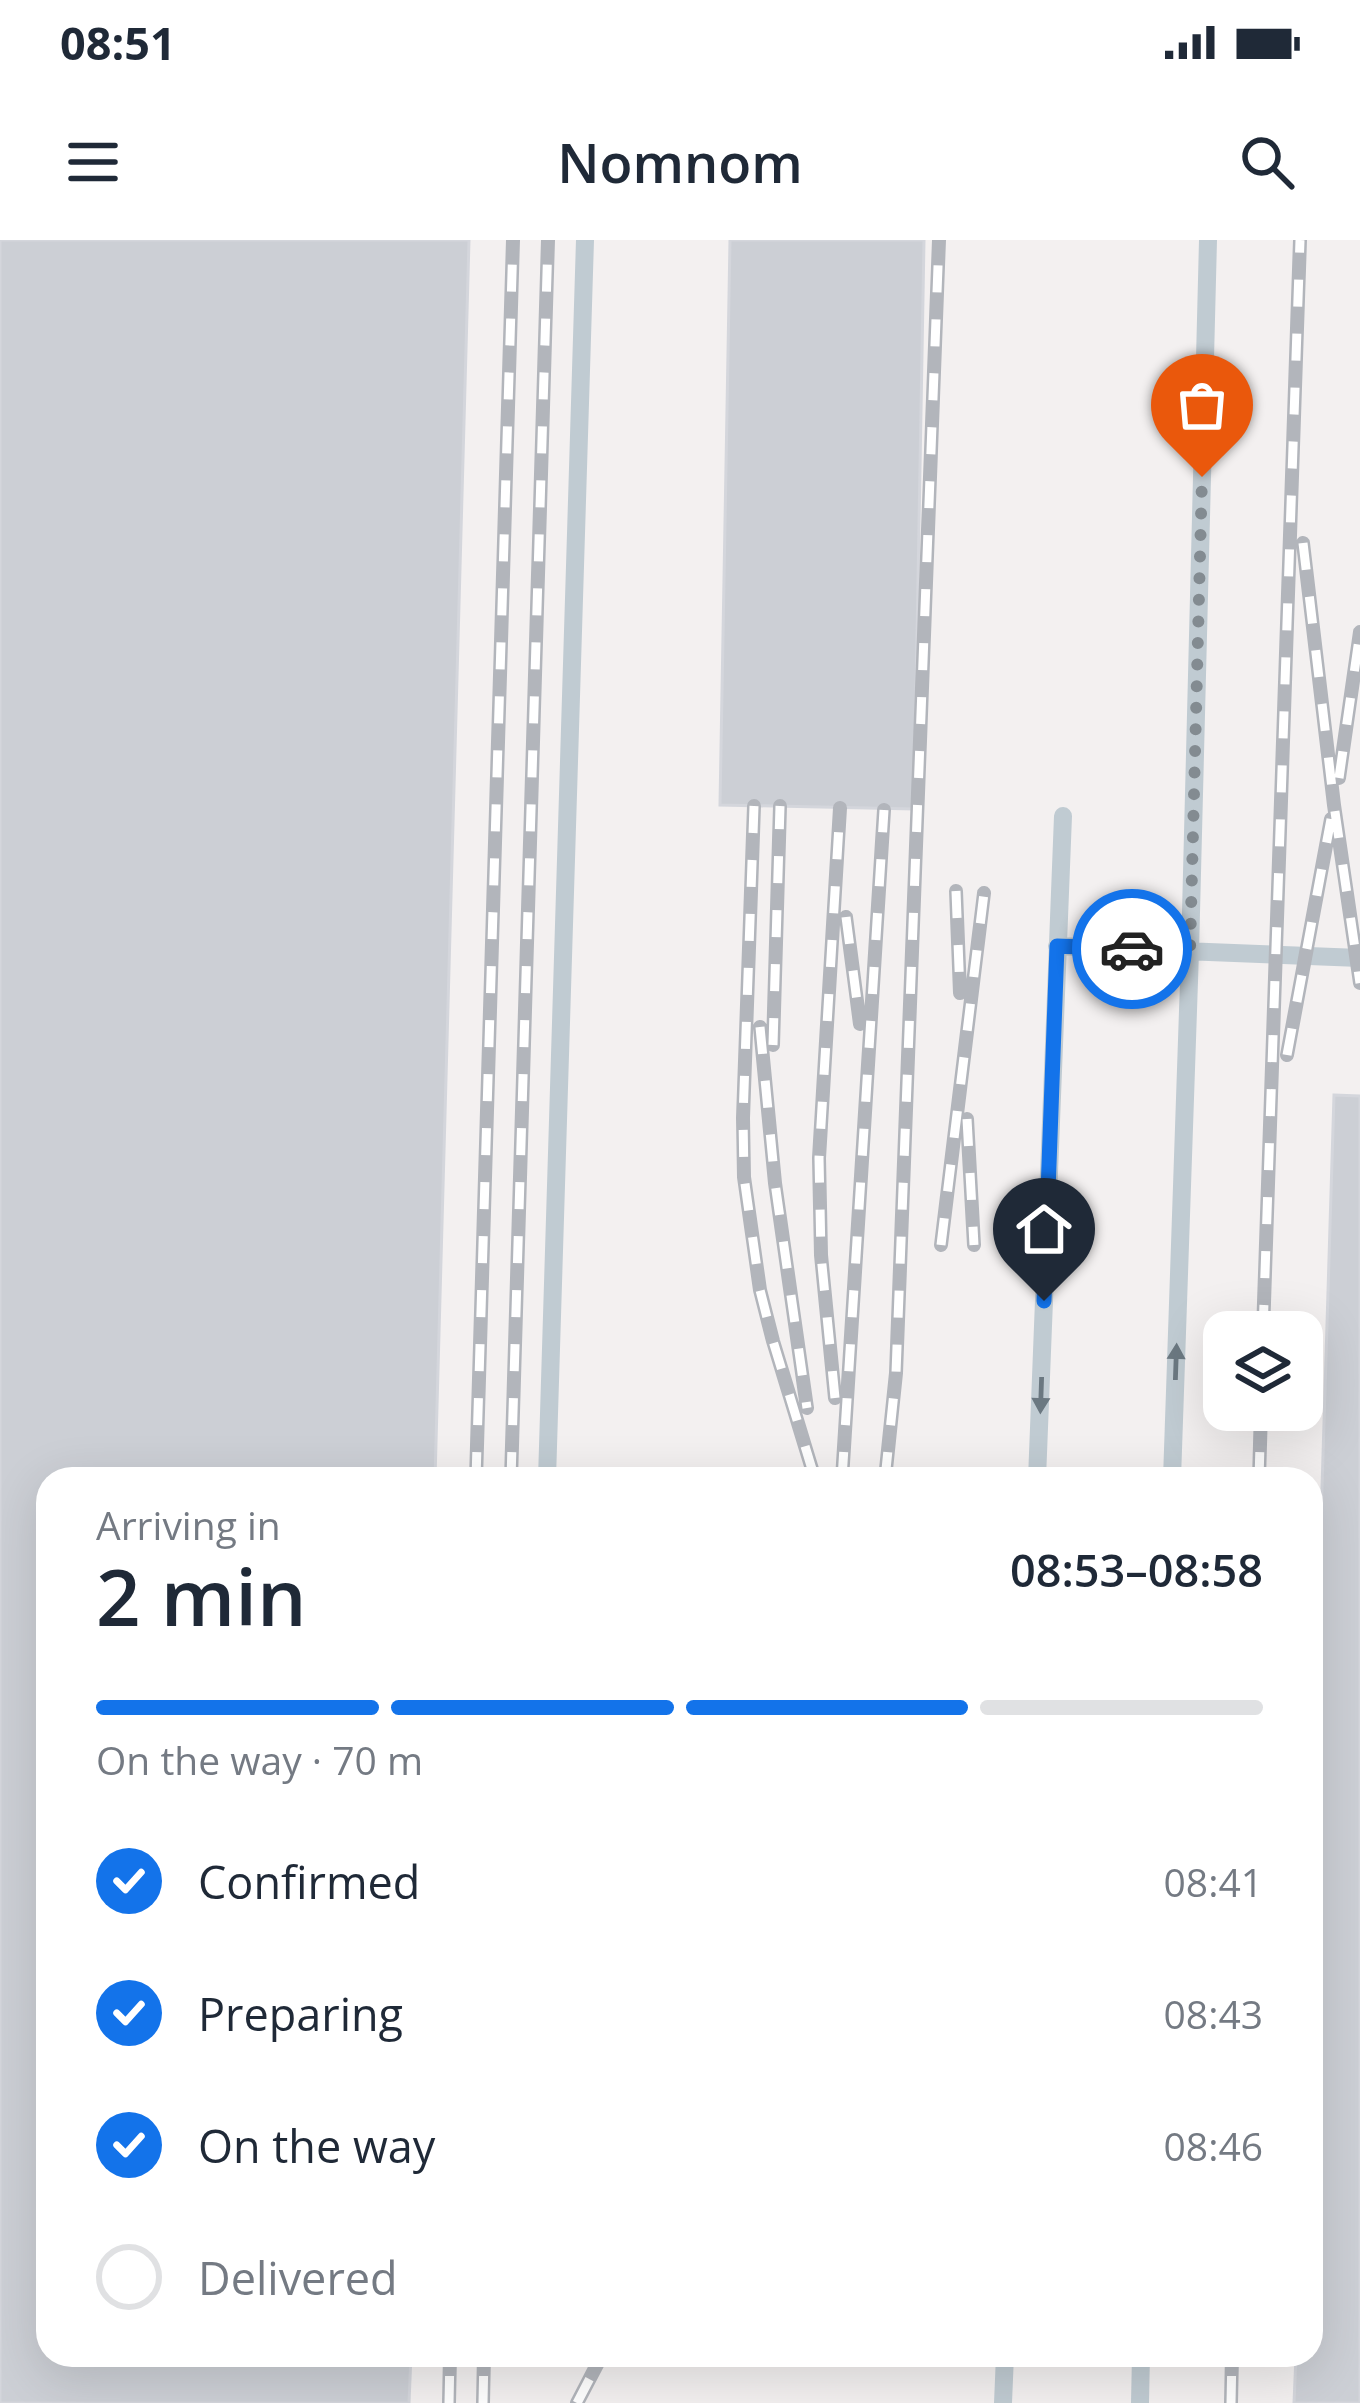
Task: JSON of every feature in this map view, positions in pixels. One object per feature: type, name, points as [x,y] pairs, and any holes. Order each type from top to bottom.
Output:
[{"type":"lane","points":[[547,1467],[584,240]]},
{"type":"lane","points":[[1172,1467],[1208,240]]},
{"type":"lane","points":[[1037,1467],[1063,816]]},
{"type":"lane","points":[[1057,946],[1360,958]]},
{"type":"lane","points":[[1003,2403],[1004,2367]]},
{"type":"lane","points":[[1140,2403],[1142,2367]]},
{"type":"building","points":[[0,240],[469,240],[435,1467],[36,1467],[36,2367],[410,2367],[409,2403],[0,2403]]},
{"type":"building","points":[[730,240],[924,240],[914,809],[720,805]]},
{"type":"building","points":[[1334,1095],[1360,1096],[1360,2403],[1294,2403],[1296,2367],[1323,2367],[1323,1467]]},
{"type":"railway","points":[[476,1467],[513,240]]},
{"type":"railway","points":[[511,1467],[548,240]]},
{"type":"railway","points":[[886,1467],[896,1373],[939,240]]},
{"type":"railway","points":[[1264,1311],[1300,240]]},
{"type":"railway","points":[[1303,543],[1360,983]]},
{"type":"railway","points":[[1339,778],[1360,632]]},
{"type":"railway","points":[[754,806],[744,1177],[760,1290],[811,1467]]},
{"type":"railway","points":[[773,1045],[780,806]]},
{"type":"railway","points":[[835,1398],[821,1255],[819,1158],[840,808]]},
{"type":"railway","points":[[843,1467],[884,810]]},
{"type":"railway","points":[[1287,1055],[1331,819]]},
{"type":"railway","points":[[956,891],[960,993]]},
{"type":"railway","points":[[941,1245],[984,893]]},
{"type":"railway","points":[[846,917],[860,1024]]},
{"type":"railway","points":[[760,1027],[775,1183],[807,1408]]},
{"type":"railway","points":[[967,1119],[974,1245]]},
{"type":"railway","points":[[1259,1467],[1260,1431]]},
{"type":"railway","points":[[449,2403],[450,2367]]},
{"type":"railway","points":[[483,2403],[484,2367]]},
{"type":"railway","points":[[577,2403],[596,2367]]},
{"type":"railway","points":[[1231,2403],[1232,2367]]},
{"type":"way so far","points":[[1132,949],[1190,952],[1202,477]]},
{"type":"route","points":[[1044,1301],[1057,946],[1132,949]]}]
